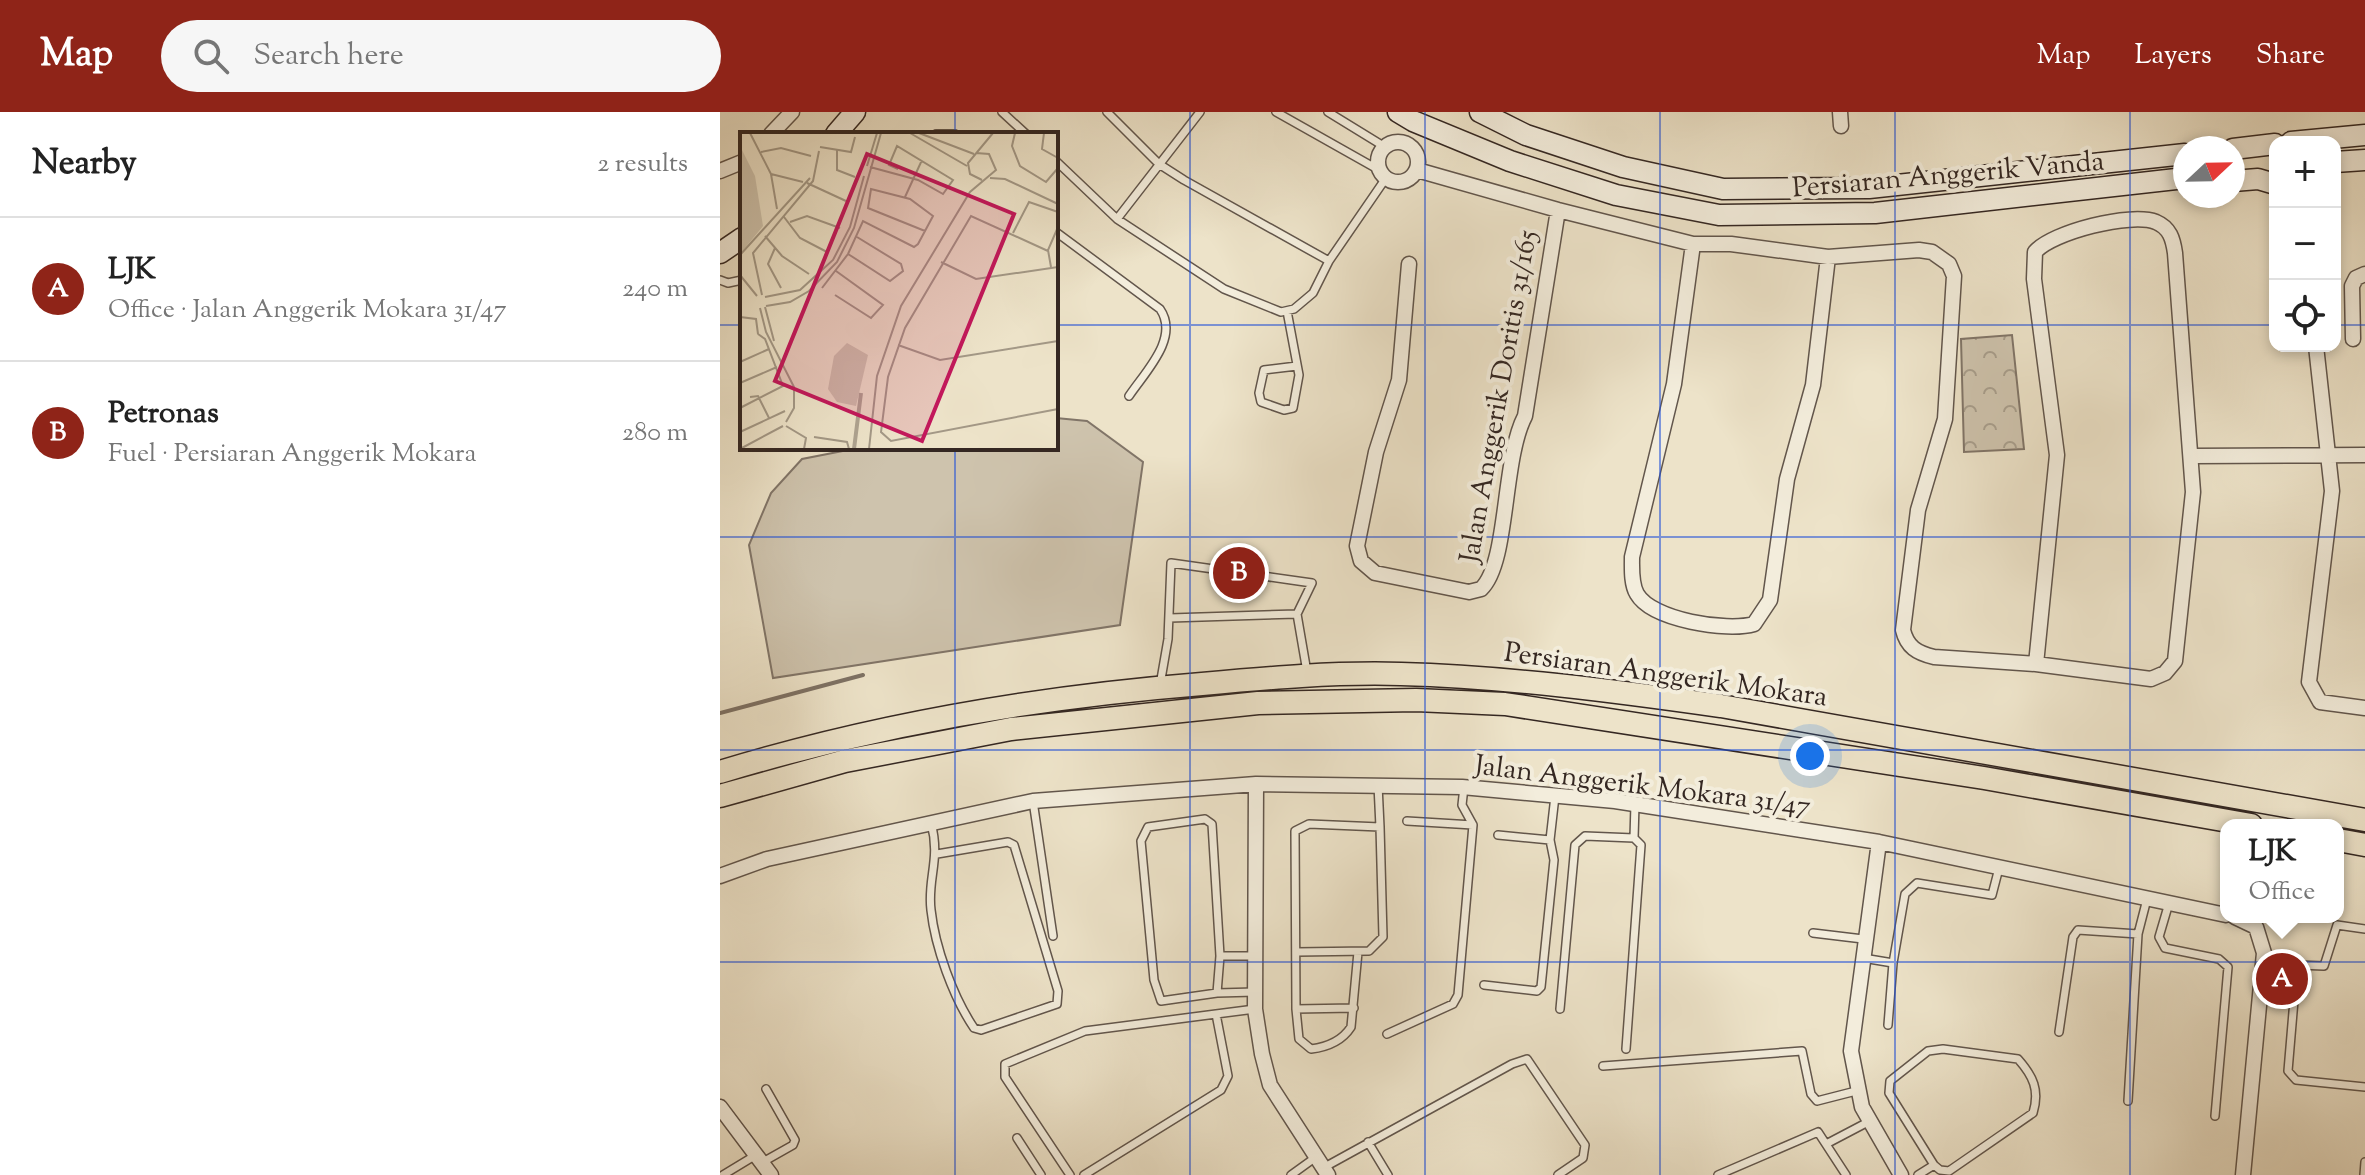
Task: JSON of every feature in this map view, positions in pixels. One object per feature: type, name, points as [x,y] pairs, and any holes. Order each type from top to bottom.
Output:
[{"type":"main road","name":"Persiaran Anggerik Mokara","points":[[720,772],[842,738],[926,719],[1160,687],[1308,675],[1401,674],[1618,691],[2365,820]]},
{"type":"main road","name":"Persiaran Anggerik Mokara","points":[[720,796],[845,761],[1011,729],[1258,703],[1416,700],[1505,704],[1984,778],[2220,820]]},
{"type":"main road","points":[[2344,841],[2365,845]]},
{"type":"street","points":[[773,132],[792,112]]},
{"type":"street","points":[[838,132],[855,112]]},
{"type":"street","name":"Persiaran Anggerik Vanda","points":[[1480,112],[1526,135],[1623,167],[1723,189],[1869,188],[2173,155]]},
{"type":"street","points":[[1408,145],[1385,147],[1378,160],[1383,174],[1406,181],[1417,170],[1418,158],[1408,145],[1413,120]]},
{"type":"street","name":"Persiaran Anggerik Vanda","points":[[1413,120],[1510,161],[1616,195],[1719,215],[1875,213],[2173,179]]},
{"type":"street","points":[[2341,137],[2365,135]]},
{"type":"street","points":[[2245,148],[2269,145]]},
{"type":"street","points":[[2341,162],[2362,161]]},
{"type":"street","points":[[2341,166],[2362,161]]},
{"type":"street","points":[[720,171],[740,163]]},
{"type":"street","points":[[2245,170],[2269,167]]},
{"type":"street","points":[[1417,170],[1693,244],[1731,244],[1828,257],[1919,250],[1941,256],[1954,276],[1945,419],[1918,510],[1903,630],[1909,645],[1919,652],[2145,679],[2160,676],[2175,661],[2193,492],[2193,456],[2175,253],[2169,231],[2154,222],[2136,220],[2061,233],[2041,245],[2034,261],[2057,455],[2036,664]]},
{"type":"street","points":[[2245,180],[2269,182]]},
{"type":"street","name":"Jalan Anggerik Doritis 31/165","points":[[1409,264],[1399,380],[1376,452],[1357,546],[1361,561],[1375,573],[1469,592],[1481,589],[1494,572],[1510,457],[1514,436],[1525,416],[1558,210]]},
{"type":"street","points":[[720,253],[740,239]]},
{"type":"street","points":[[1693,244],[1674,384],[1632,557],[1635,592],[1647,606],[1691,621],[1740,628],[1754,624],[1770,600],[1787,479],[1813,385],[1828,257]]},
{"type":"street","points":[[2353,339],[2352,286],[2356,278],[2365,274]]},
{"type":"street","points":[[2317,352],[2332,491],[2309,682],[2320,702],[2365,708]]},
{"type":"street","points":[[2193,456],[2365,455]]},
{"type":"street","points":[[1256,784],[1255,1009],[1270,1085],[1323,1167]]},
{"type":"street","name":"Jalan Anggerik Mokara 31/47","points":[[720,876],[767,859],[930,821],[1033,801],[1256,784],[1464,787],[1635,804],[1879,842],[2220,914]]},
{"type":"street","points":[[1879,842],[1851,1039],[1856,1091],[1868,1122],[1901,1175]]},
{"type":"street","points":[[2243,1175],[2264,953],[2256,927],[2248,923]]},
{"type":"street","points":[[720,1107],[764,1164]]},
{"type":"lane","points":[[1002,112],[1024,132]]},
{"type":"lane","points":[[1107,112],[1159,164],[1329,261]]},
{"type":"lane","points":[[1117,219],[1200,112]]},
{"type":"lane","points":[[1058,163],[1117,219],[1224,289],[1262,306],[1287,311],[1308,299],[1383,174],[1276,112]]},
{"type":"lane","points":[[1328,112],[1385,147]]},
{"type":"lane","points":[[1058,233],[1160,309],[1166,318],[1166,340],[1129,396]]},
{"type":"lane","points":[[720,280],[728,283],[740,280]]},
{"type":"lane","points":[[1287,311],[1299,375],[1293,408],[1284,410],[1261,402],[1259,393],[1264,370],[1297,366]]},
{"type":"lane","points":[[1160,687],[1170,618],[1169,566],[1176,563],[1312,583],[1297,614],[1308,675]]},
{"type":"lane","points":[[1170,618],[1297,614]]},
{"type":"lane","points":[[1297,952],[1358,952],[1375,949],[1383,937],[1378,785]]},
{"type":"lane","points":[[1387,1034],[1453,1004],[1458,995],[1473,825],[1462,805],[1464,787]]},
{"type":"lane","points":[[1484,985],[1537,991],[1541,987],[1554,860],[1550,840],[1555,796]]},
{"type":"lane","points":[[1033,801],[1053,936]]},
{"type":"lane","points":[[1634,838],[1635,804]]},
{"type":"lane","points":[[1217,993],[1220,956],[1212,824],[1205,819],[1148,827],[1141,841],[1155,989],[1161,1001],[1217,993],[1255,992]]},
{"type":"lane","points":[[930,821],[937,854],[930,909],[961,1005],[974,1028],[981,1030],[1057,1004],[1058,991],[1014,845],[1008,842],[937,854]]},
{"type":"lane","points":[[1407,821],[1473,825]]},
{"type":"lane","points":[[1358,952],[1354,1008],[1345,1036],[1311,1049],[1299,1039],[1296,1009],[1295,831],[1309,824],[1380,827]]},
{"type":"lane","points":[[1498,835],[1550,840]]},
{"type":"lane","points":[[1560,1009],[1575,845],[1585,836],[1634,838],[1641,845],[1626,1049]]},
{"type":"lane","points":[[1888,1025],[1893,963],[1905,894],[1917,883],[1992,895],[1999,868]]},
{"type":"lane","points":[[2128,1101],[2138,934],[2147,899]]},
{"type":"lane","points":[[2169,903],[2159,937],[2165,948],[2219,959],[2228,967],[2215,1116]]},
{"type":"lane","points":[[2365,929],[2337,925],[2324,966],[2297,965],[2288,1071],[2296,1080],[2365,1087]]},
{"type":"lane","points":[[2059,1032],[2073,937],[2078,930],[2138,934]]},
{"type":"lane","points":[[1813,933],[1863,939]]},
{"type":"lane","points":[[1220,956],[1255,956]]},
{"type":"lane","points":[[1861,957],[1893,963]]},
{"type":"lane","points":[[2261,992],[2293,993]]},
{"type":"lane","points":[[1296,1009],[1354,1008]]},
{"type":"lane","points":[[1070,1175],[1005,1077],[1005,1064],[1085,1031],[1255,1009]]},
{"type":"lane","points":[[1084,1175],[1221,1090],[1228,1076],[1216,1014]]},
{"type":"lane","points":[[1943,1049],[2018,1059],[2033,1076],[2037,1099],[2033,1113],[1949,1171],[1940,1170],[1934,1165],[1889,1093],[1890,1081],[1928,1051],[1943,1049]]},
{"type":"lane","points":[[1603,1066],[1802,1051],[1811,1094],[1817,1101],[1856,1091]]},
{"type":"lane","points":[[1291,1175],[1323,1167],[1527,1059],[1585,1145],[1583,1158],[1558,1175]]},
{"type":"lane","points":[[723,1175],[764,1164],[795,1140],[766,1089]]},
{"type":"lane","points":[[1828,1143],[1868,1122]]},
{"type":"lane","points":[[1718,1175],[1818,1132],[1846,1175]]},
{"type":"lane","points":[[1017,1138],[1041,1175]]},
{"type":"lane","points":[[1368,1142],[1388,1175]]},
{"type":"lane","points":[[2364,1175],[2365,1162]]},
{"type":"lane","points":[[1918,1175],[1934,1165]]},
{"type":"green space","points":[[2012,335],[2024,449],[1964,452],[1961,339]]},
{"type":"green space","points":[[1058,418],[1087,421],[1143,462],[1120,625],[773,678],[749,545],[771,493],[802,459],[848,450],[1058,450]]},
{"type":"waterway","points":[[720,713],[863,675]]},
{"type":"place","name":"Petronas","points":[[1239,573]]},
{"type":"place","name":"LJK","points":[[2282,979]]}]
